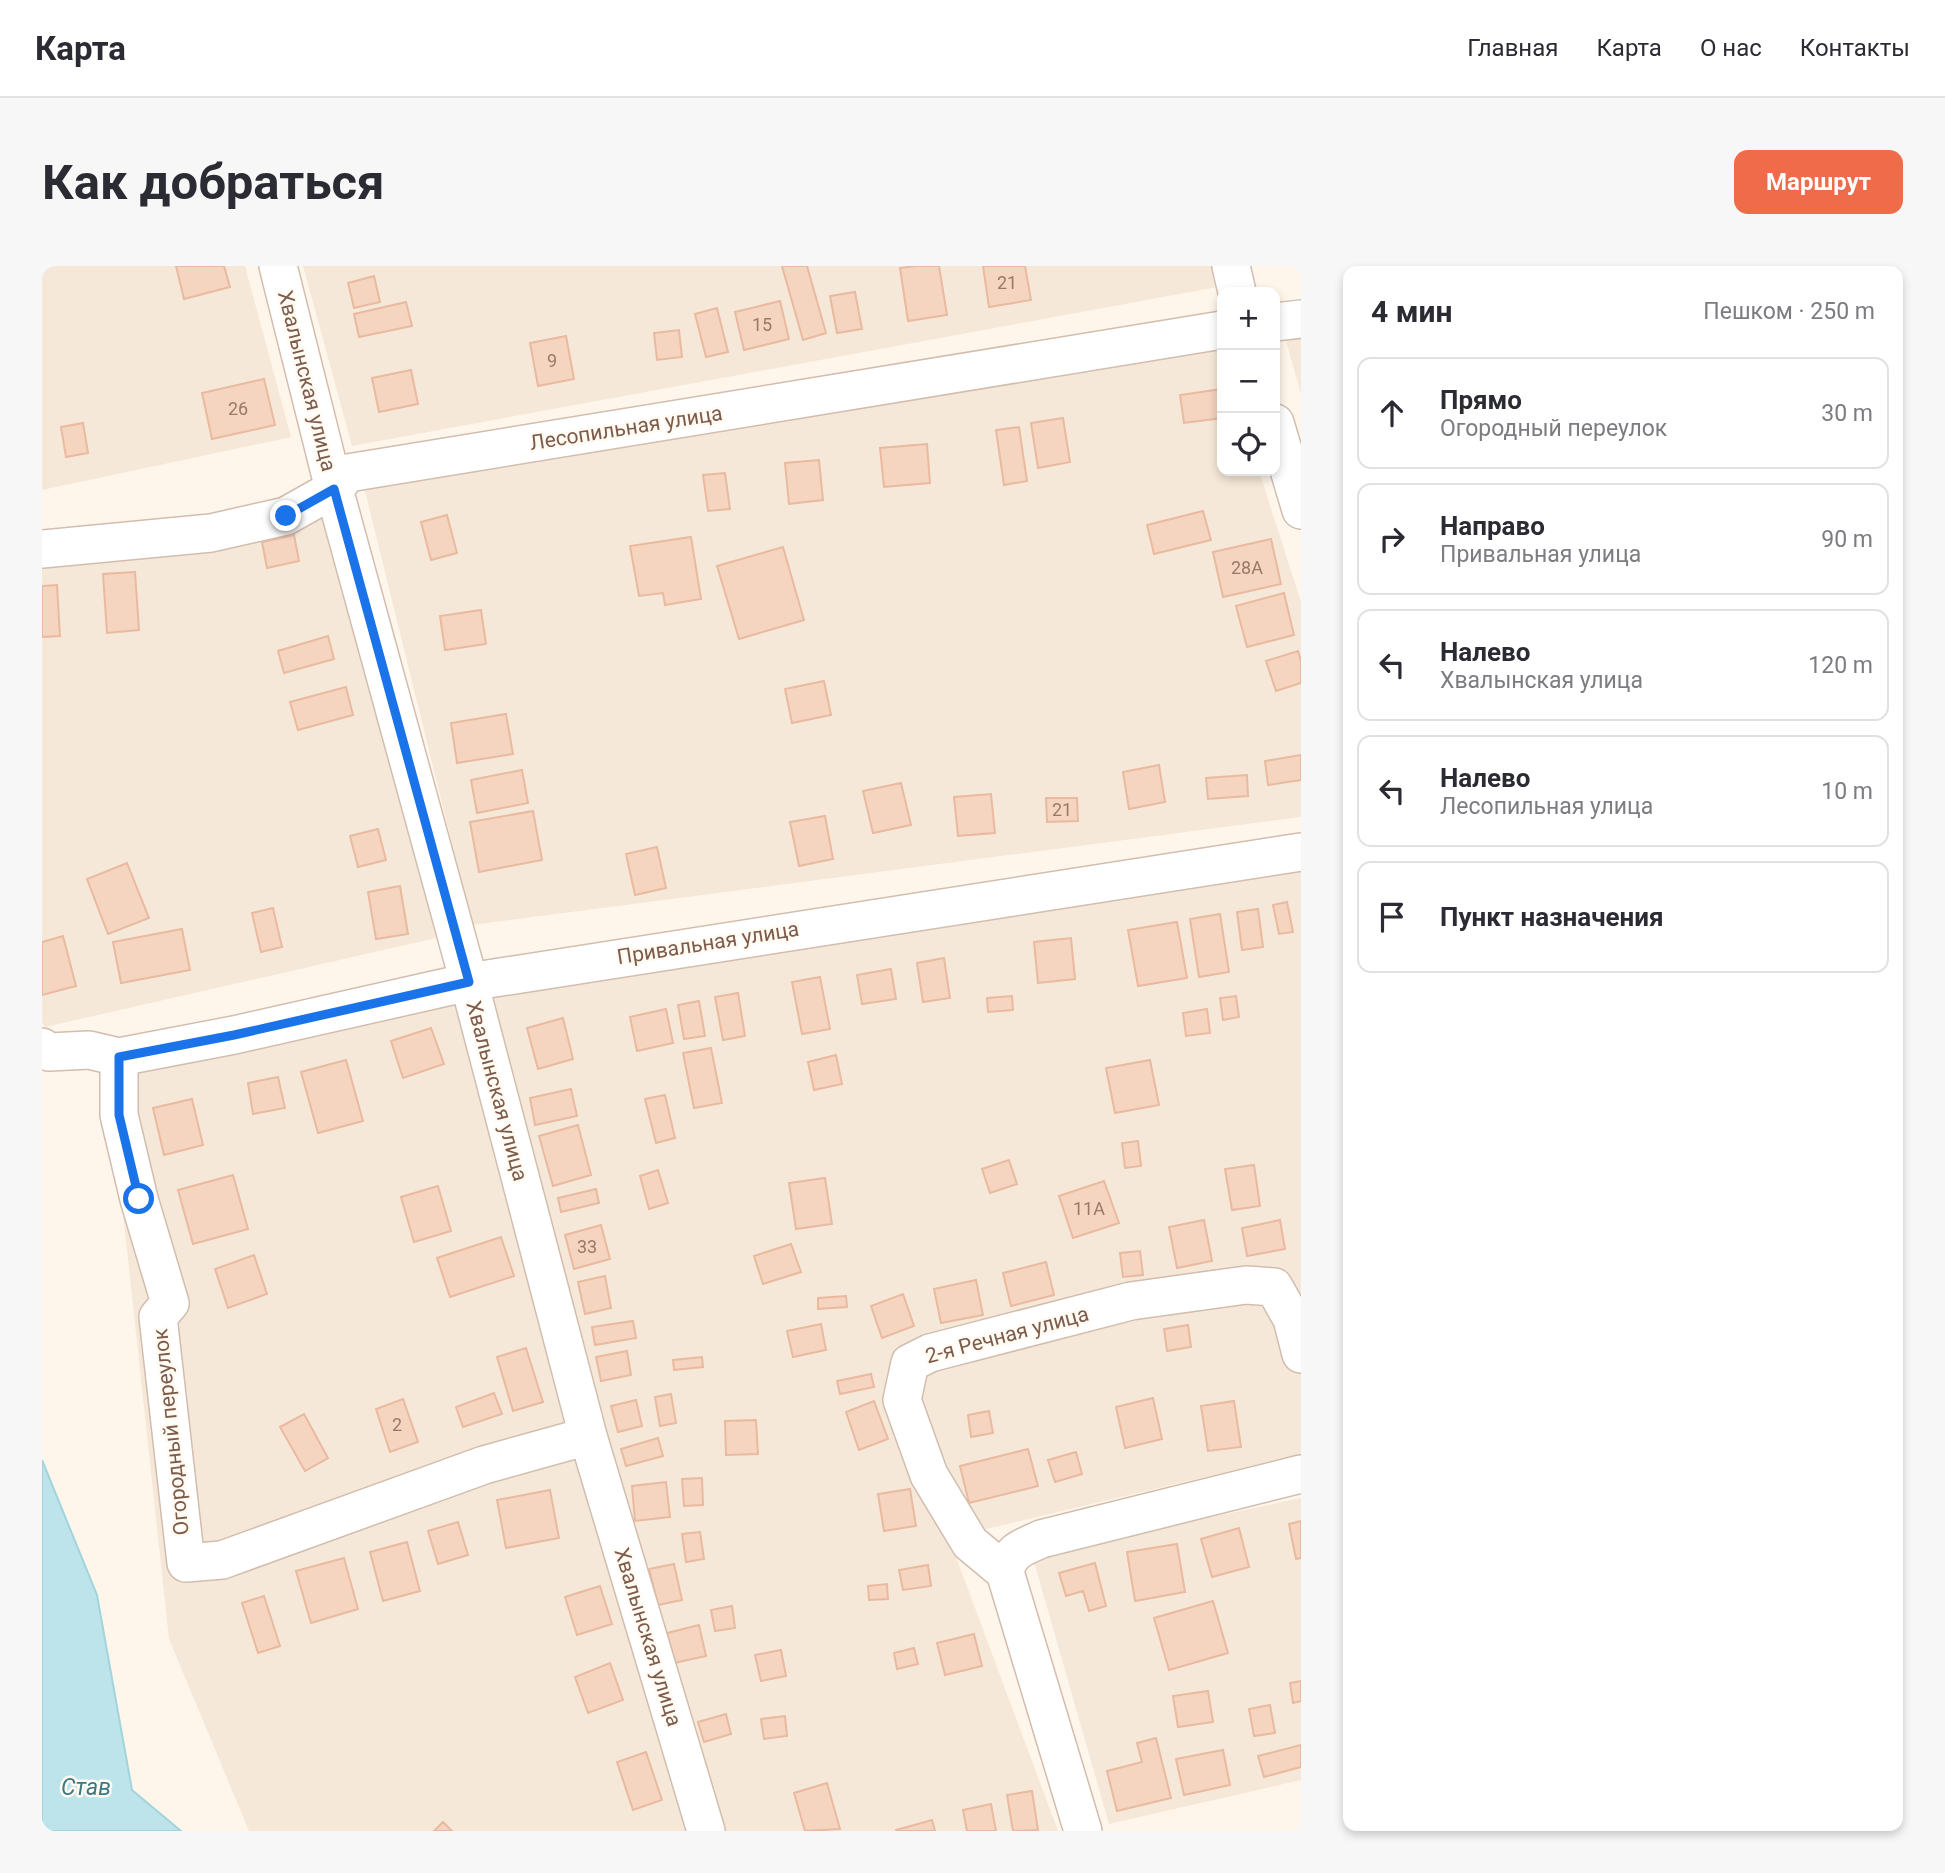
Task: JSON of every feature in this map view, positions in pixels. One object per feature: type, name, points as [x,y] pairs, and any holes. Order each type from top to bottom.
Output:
[{"type":"street","name":"Хвалынская улица","points":[[278,266],[334,489],[469,982],[588,1436],[706,1831]]},
{"type":"street","points":[[1231,266],[1236,287]]},
{"type":"street","points":[[1280,321],[1301,319]]},
{"type":"street","name":"Лесопильная улица","points":[[42,549],[211,533],[286,516],[334,489],[348,473],[1217,331]]},
{"type":"street","points":[[1280,440],[1301,510]]},
{"type":"street","name":"Привальная улица","points":[[119,1057],[261,1029],[469,982],[1301,852]]},
{"type":"street","points":[[42,1047],[49,1052],[89,1050],[119,1057]]},
{"type":"street","name":"Огородный переулок","points":[[119,1057],[119,1115],[139,1199],[170,1303],[158,1317],[186,1563],[222,1560],[484,1465],[588,1436]]},
{"type":"street","name":"2-я Речная улица","points":[[1006,1572],[970,1543],[929,1475],[902,1400],[909,1363],[930,1353],[1130,1301],[1247,1285],[1273,1287],[1292,1319],[1301,1354]]},
{"type":"street","points":[[1083,1831],[1006,1572],[1008,1560],[1017,1550],[1041,1539],[1301,1474]]},
{"type":"shaded area","points":[[42,266],[245,266],[291,437],[42,490]]},
{"type":"shaded area","points":[[303,266],[1218,266],[1223,286],[1217,287],[352,446]]},
{"type":"shaded area","points":[[1301,303],[1301,394],[1280,320],[1280,306]]},
{"type":"shaded area","points":[[1214,331],[1217,340],[1217,476],[1261,476],[1301,602],[1301,817],[472,925],[364,487]]},
{"type":"shaded area","points":[[325,491],[436,938],[45,1027],[42,1022],[42,556]]},
{"type":"shaded area","points":[[1301,852],[1301,1454],[949,1538],[1058,1831],[249,1831],[169,1639],[109,1083],[234,1035]]},
{"type":"shaded area","points":[[1301,1498],[1301,1780],[1109,1824],[1032,1555]]},
{"type":"water","name":"Став","points":[[42,1460],[97,1595],[132,1790],[181,1831],[42,1831]]},
{"type":"building","points":[[176,266],[224,266],[230,287],[184,299]]},
{"type":"building","points":[[782,266],[807,266],[826,333],[803,340]]},
{"type":"building","points":[[939,266],[947,315],[908,321],[900,268]]},
{"type":"building","points":[[983,266],[1025,266],[1031,300],[989,307]]},
{"type":"building","points":[[374,276],[380,302],[354,308],[348,283]]},
{"type":"building","points":[[855,292],[862,329],[837,333],[830,296]]},
{"type":"building","points":[[780,301],[789,339],[744,350],[735,312]]},
{"type":"building","points":[[406,302],[412,326],[359,337],[354,314]]},
{"type":"building","points":[[717,308],[728,352],[706,357],[695,314]]},
{"type":"building","points":[[679,330],[682,357],[657,360],[654,333]]},
{"type":"building","points":[[566,336],[574,379],[538,386],[530,343]]},
{"type":"building","points":[[411,370],[418,404],[379,412],[372,378]]},
{"type":"building","points":[[264,379],[275,425],[212,439],[202,393]]},
{"type":"building","points":[[1217,390],[1217,419],[1184,423],[1180,395]]},
{"type":"building","points":[[1063,418],[1070,462],[1038,468],[1031,423]]},
{"type":"building","points":[[83,423],[88,453],[66,457],[61,427]]},
{"type":"building","points":[[1019,427],[1027,481],[1004,485],[996,430]]},
{"type":"building","points":[[927,444],[930,483],[884,487],[880,448]]},
{"type":"building","points":[[819,460],[823,500],[789,504],[785,463]]},
{"type":"building","points":[[725,473],[730,509],[708,511],[703,475]]},
{"type":"building","points":[[1203,511],[1211,540],[1154,554],[1147,525]]},
{"type":"building","points":[[447,515],[457,553],[431,560],[421,522]]},
{"type":"building","points":[[294,535],[299,561],[267,568],[262,542]]},
{"type":"building","points":[[691,537],[701,599],[665,605],[663,593],[639,596],[630,546]]},
{"type":"building","points":[[1271,539],[1281,584],[1223,597],[1213,552]]},
{"type":"building","points":[[783,547],[804,620],[739,639],[717,566]]},
{"type":"building","points":[[135,572],[139,630],[107,633],[103,574]]},
{"type":"building","points":[[57,585],[60,636],[42,637],[42,586]]},
{"type":"building","points":[[1284,593],[1294,635],[1247,647],[1236,606]]},
{"type":"building","points":[[481,610],[486,644],[445,650],[440,616]]},
{"type":"building","points":[[328,636],[334,659],[284,673],[278,651]]},
{"type":"building","points":[[1298,651],[1301,683],[1276,691],[1266,661]]},
{"type":"building","points":[[824,681],[831,715],[792,723],[785,689]]},
{"type":"building","points":[[346,687],[353,715],[298,730],[290,702]]},
{"type":"building","points":[[506,714],[513,754],[457,763],[451,723]]},
{"type":"building","points":[[1301,755],[1301,780],[1268,785],[1265,761]]},
{"type":"building","points":[[1159,765],[1165,802],[1129,809],[1123,772]]},
{"type":"building","points":[[522,770],[528,803],[477,813],[471,780]]},
{"type":"building","points":[[1247,775],[1248,796],[1208,799],[1206,778]]},
{"type":"building","points":[[901,783],[911,825],[873,833],[863,791]]},
{"type":"building","points":[[991,794],[995,833],[958,836],[954,797]]},
{"type":"building","points":[[1046,798],[1077,798],[1078,821],[1047,822]]},
{"type":"building","points":[[533,811],[542,860],[479,872],[470,822]]},
{"type":"building","points":[[825,816],[833,859],[799,866],[790,822]]},
{"type":"building","points":[[378,829],[386,860],[358,867],[350,836]]},
{"type":"building","points":[[657,847],[666,888],[635,895],[626,854]]},
{"type":"building","points":[[127,863],[149,918],[108,934],[87,879]]},
{"type":"building","points":[[400,886],[408,934],[376,939],[368,892]]},
{"type":"building","points":[[1287,902],[1293,932],[1279,934],[1273,905]]},
{"type":"building","points":[[273,908],[282,947],[261,952],[252,913]]},
{"type":"building","points":[[1258,909],[1263,947],[1242,950],[1237,912]]},
{"type":"building","points":[[1220,914],[1229,972],[1199,977],[1190,919]]},
{"type":"building","points":[[1177,922],[1187,978],[1138,986],[1128,930]]},
{"type":"building","points":[[182,929],[190,970],[121,983],[113,942]]},
{"type":"building","points":[[63,936],[76,986],[42,995],[42,942]]},
{"type":"building","points":[[1071,938],[1075,979],[1038,983],[1034,942]]},
{"type":"building","points":[[944,958],[950,998],[923,1002],[917,963]]},
{"type":"building","points":[[891,969],[896,999],[862,1004],[857,975]]},
{"type":"building","points":[[820,977],[830,1029],[802,1034],[792,982]]},
{"type":"building","points":[[738,993],[745,1036],[723,1040],[715,997]]},
{"type":"building","points":[[1012,996],[1013,1010],[988,1012],[987,998]]},
{"type":"building","points":[[1236,996],[1239,1017],[1223,1020],[1220,998]]},
{"type":"building","points":[[699,1001],[705,1036],[684,1039],[678,1005]]},
{"type":"building","points":[[666,1009],[673,1043],[637,1051],[630,1017]]},
{"type":"building","points":[[1207,1009],[1210,1033],[1186,1036],[1183,1013]]},
{"type":"building","points":[[563,1018],[573,1059],[538,1069],[527,1028]]},
{"type":"building","points":[[431,1028],[444,1064],[403,1078],[391,1041]]},
{"type":"building","points":[[711,1048],[722,1103],[694,1108],[683,1053]]},
{"type":"building","points":[[836,1055],[842,1084],[814,1090],[808,1062]]},
{"type":"building","points":[[346,1060],[363,1121],[318,1133],[301,1072]]},
{"type":"building","points":[[1150,1060],[1159,1105],[1115,1113],[1106,1068]]},
{"type":"building","points":[[278,1077],[285,1108],[253,1114],[248,1083]]},
{"type":"building","points":[[571,1089],[577,1116],[535,1125],[530,1098]]},
{"type":"building","points":[[665,1095],[675,1138],[656,1143],[645,1099]]},
{"type":"building","points":[[192,1099],[203,1145],[164,1155],[153,1108]]},
{"type":"building","points":[[578,1125],[591,1175],[553,1186],[539,1136]]},
{"type":"building","points":[[1138,1141],[1141,1166],[1125,1168],[1122,1143]]},
{"type":"building","points":[[1009,1160],[1017,1184],[990,1193],[982,1169]]},
{"type":"building","points":[[1254,1165],[1260,1206],[1232,1210],[1225,1169]]},
{"type":"building","points":[[658,1170],[668,1203],[649,1209],[640,1176]]},
{"type":"building","points":[[233,1175],[248,1229],[193,1244],[178,1190]]},
{"type":"building","points":[[825,1178],[832,1224],[796,1229],[789,1183]]},
{"type":"building","points":[[1104,1181],[1119,1223],[1073,1238],[1059,1196]]},
{"type":"building","points":[[438,1186],[451,1231],[414,1242],[401,1197]]},
{"type":"building","points":[[596,1189],[599,1203],[561,1212],[558,1198]]},
{"type":"building","points":[[1204,1220],[1212,1261],[1177,1268],[1169,1227]]},
{"type":"building","points":[[1280,1220],[1285,1249],[1247,1256],[1242,1228]]},
{"type":"building","points":[[601,1225],[610,1259],[574,1269],[565,1235]]},
{"type":"building","points":[[501,1237],[514,1276],[450,1297],[437,1258]]},
{"type":"building","points":[[791,1244],[801,1272],[763,1284],[754,1256]]},
{"type":"building","points":[[1140,1251],[1143,1275],[1123,1277],[1120,1253]]},
{"type":"building","points":[[254,1255],[267,1294],[228,1308],[215,1269]]},
{"type":"building","points":[[1046,1262],[1054,1295],[1011,1306],[1003,1273]]},
{"type":"building","points":[[605,1276],[611,1308],[585,1314],[578,1282]]},
{"type":"building","points":[[976,1280],[983,1315],[941,1323],[934,1289]]},
{"type":"building","points":[[903,1294],[914,1326],[882,1338],[871,1306]]},
{"type":"building","points":[[846,1296],[847,1307],[818,1309],[818,1298]]},
{"type":"building","points":[[633,1321],[636,1338],[595,1345],[592,1327]]},
{"type":"building","points":[[821,1324],[826,1350],[793,1357],[787,1331]]},
{"type":"building","points":[[1188,1325],[1191,1347],[1167,1351],[1164,1329]]},
{"type":"building","points":[[526,1348],[543,1402],[513,1411],[497,1357]]},
{"type":"building","points":[[627,1351],[631,1375],[601,1381],[596,1357]]},
{"type":"building","points":[[702,1357],[703,1367],[674,1370],[673,1360]]},
{"type":"building","points":[[871,1374],[874,1387],[840,1394],[837,1381]]},
{"type":"building","points":[[494,1393],[502,1414],[463,1427],[456,1407]]},
{"type":"building","points":[[671,1394],[676,1423],[660,1426],[655,1397]]},
{"type":"building","points":[[1153,1398],[1162,1439],[1125,1448],[1116,1407]]},
{"type":"building","points":[[403,1399],[418,1442],[390,1452],[376,1409]]},
{"type":"building","points":[[636,1400],[642,1426],[618,1432],[611,1406]]},
{"type":"building","points":[[874,1401],[888,1439],[859,1450],[846,1412]]},
{"type":"building","points":[[1234,1401],[1241,1447],[1208,1451],[1201,1406]]},
{"type":"building","points":[[989,1411],[993,1433],[971,1437],[968,1415]]},
{"type":"building","points":[[304,1414],[328,1458],[305,1471],[280,1427]]},
{"type":"building","points":[[756,1420],[758,1454],[726,1455],[725,1421]]},
{"type":"building","points":[[658,1438],[663,1456],[626,1466],[621,1449]]},
{"type":"building","points":[[1028,1449],[1038,1486],[969,1503],[960,1466]]},
{"type":"building","points":[[1076,1452],[1082,1474],[1055,1482],[1048,1460]]},
{"type":"building","points":[[702,1478],[703,1505],[684,1506],[682,1479]]},
{"type":"building","points":[[666,1482],[670,1517],[635,1521],[632,1486]]},
{"type":"building","points":[[910,1489],[916,1526],[884,1531],[878,1494]]},
{"type":"building","points":[[550,1490],[559,1538],[506,1548],[497,1500]]},
{"type":"building","points":[[1301,1521],[1301,1558],[1296,1559],[1289,1524]]},
{"type":"building","points":[[458,1522],[468,1555],[438,1564],[428,1531]]},
{"type":"building","points":[[1239,1528],[1249,1567],[1212,1577],[1201,1539]]},
{"type":"building","points":[[700,1532],[704,1559],[686,1562],[682,1534]]},
{"type":"building","points":[[407,1542],[420,1591],[383,1601],[370,1552]]},
{"type":"building","points":[[1177,1544],[1185,1592],[1135,1601],[1127,1552]]},
{"type":"building","points":[[344,1558],[358,1609],[311,1623],[296,1571]]},
{"type":"building","points":[[1095,1563],[1106,1606],[1089,1611],[1083,1591],[1066,1596],[1059,1573]]},
{"type":"building","points":[[674,1564],[682,1600],[658,1605],[649,1569]]},
{"type":"building","points":[[928,1565],[931,1586],[903,1590],[899,1570]]},
{"type":"building","points":[[887,1584],[888,1599],[869,1600],[868,1586]]},
{"type":"building","points":[[600,1586],[612,1624],[577,1635],[565,1597]]},
{"type":"building","points":[[264,1596],[280,1646],[258,1653],[242,1603]]},
{"type":"building","points":[[1213,1601],[1228,1653],[1169,1670],[1154,1618]]},
{"type":"building","points":[[732,1606],[735,1628],[715,1631],[711,1610]]},
{"type":"building","points":[[699,1625],[706,1656],[674,1663],[667,1633]]},
{"type":"building","points":[[974,1634],[982,1666],[945,1675],[937,1643]]},
{"type":"building","points":[[914,1648],[918,1664],[897,1669],[894,1653]]},
{"type":"building","points":[[781,1650],[786,1676],[761,1681],[755,1655]]},
{"type":"building","points":[[610,1663],[623,1700],[588,1713],[575,1677]]},
{"type":"building","points":[[1301,1681],[1301,1701],[1293,1703],[1290,1683]]},
{"type":"building","points":[[1208,1691],[1213,1722],[1178,1727],[1173,1696]]},
{"type":"building","points":[[1270,1705],[1275,1733],[1254,1736],[1249,1709]]},
{"type":"building","points":[[726,1714],[731,1734],[704,1742],[698,1722]]},
{"type":"building","points":[[785,1716],[787,1736],[764,1739],[761,1719]]},
{"type":"building","points":[[1156,1738],[1171,1798],[1117,1811],[1107,1771],[1142,1762],[1137,1743]]},
{"type":"building","points":[[1301,1745],[1301,1767],[1264,1777],[1258,1756]]},
{"type":"building","points":[[1223,1750],[1230,1785],[1184,1795],[1176,1759]]},
{"type":"building","points":[[646,1752],[662,1800],[633,1810],[617,1762]]},
{"type":"building","points":[[827,1783],[840,1829],[805,1831],[794,1793]]},
{"type":"building","points":[[1032,1791],[1038,1830],[1013,1831],[1007,1795]]},
{"type":"building","points":[[991,1804],[996,1831],[967,1831],[963,1810]]},
{"type":"building","points":[[932,1820],[935,1831],[896,1831],[896,1830]]},
{"type":"building","points":[[443,1822],[452,1831],[434,1831]]},
{"type":"route","points":[[139,1199],[119,1115],[119,1057],[234,1035],[469,982],[334,489],[286,516]]}]
